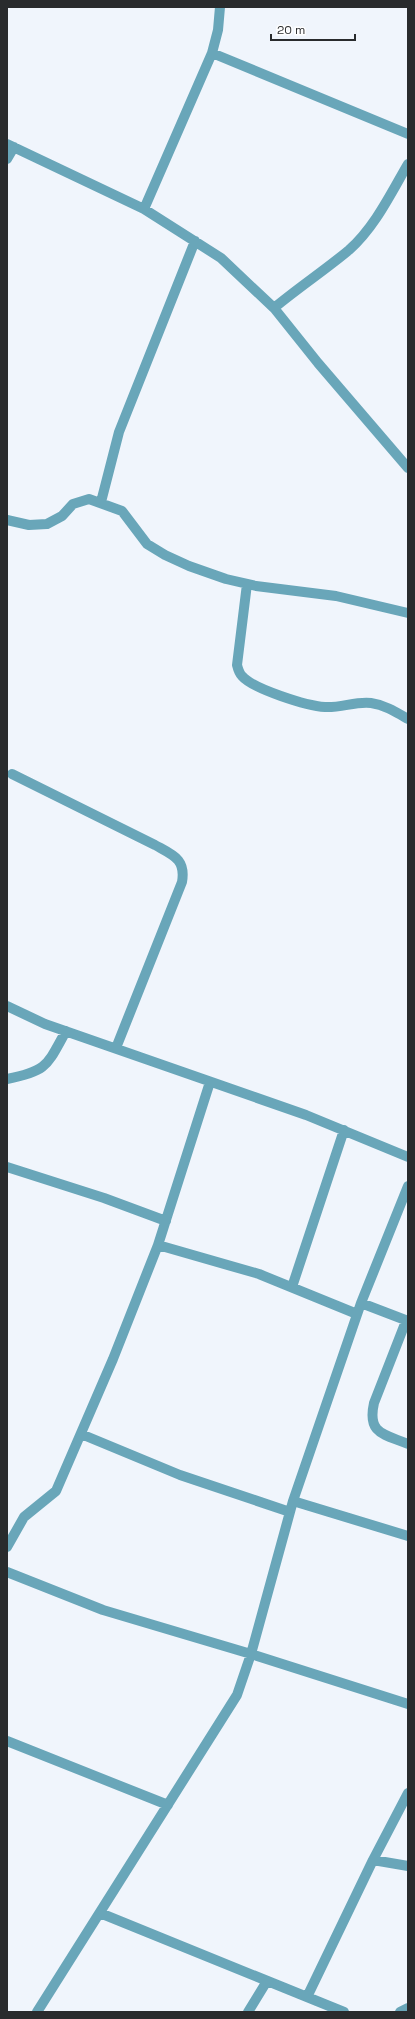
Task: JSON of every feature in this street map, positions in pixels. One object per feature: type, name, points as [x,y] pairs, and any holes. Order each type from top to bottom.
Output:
[{"type":"street","points":[[144,209],[212,53],[218,30],[220,7]]},
{"type":"street","points":[[212,53],[408,134]]},
{"type":"street","points":[[7,159],[11,146],[144,209],[220,258],[274,308],[318,363],[408,468]]},
{"type":"street","points":[[274,308],[350,249],[384,206],[408,164]]},
{"type":"street","points":[[101,502],[110,462],[119,432],[195,241]]},
{"type":"street","points":[[7,520],[29,525],[47,524],[62,516],[73,504],[89,499],[101,502],[122,511],[147,544],[165,555],[226,580],[336,596],[408,613]]},
{"type":"street","points":[[247,584],[237,665],[240,675],[249,682],[294,700],[325,707],[361,702],[390,708],[408,718]]},
{"type":"street","points":[[12,774],[155,845],[174,856],[182,864],[184,872],[182,882],[116,1048]]},
{"type":"street","points":[[7,1006],[45,1024],[306,1115],[408,1157]]},
{"type":"street","points":[[7,1079],[23,1076],[43,1067],[48,1063],[66,1031]]},
{"type":"street","points":[[7,1547],[24,1517],[56,1491],[81,1434],[158,1245],[210,1082]]},
{"type":"street","points":[[292,1287],[344,1130]]},
{"type":"street","points":[[7,1167],[104,1198],[166,1221]]},
{"type":"street","points":[[37,2012],[237,1696],[251,1654],[293,1501],[361,1303],[408,1186]]},
{"type":"street","points":[[158,1245],[259,1274],[357,1314]]},
{"type":"street","points":[[361,1303],[407,1321],[374,1403],[371,1417],[374,1426],[382,1433],[408,1444]]},
{"type":"street","points":[[81,1434],[180,1474],[290,1512]]},
{"type":"street","points":[[293,1501],[408,1536]]},
{"type":"street","points":[[7,1572],[104,1610],[251,1654],[408,1704]]},
{"type":"street","points":[[7,1740],[168,1805]]},
{"type":"street","points":[[307,1997],[373,1860],[408,1793]]},
{"type":"street","points":[[373,1860],[408,1866]]},
{"type":"street","points":[[100,1913],[307,1997],[331,2009],[344,2012]]},
{"type":"street","points":[[248,2012],[267,1981]]},
{"type":"street","points":[[400,2012],[408,2008]]}]
